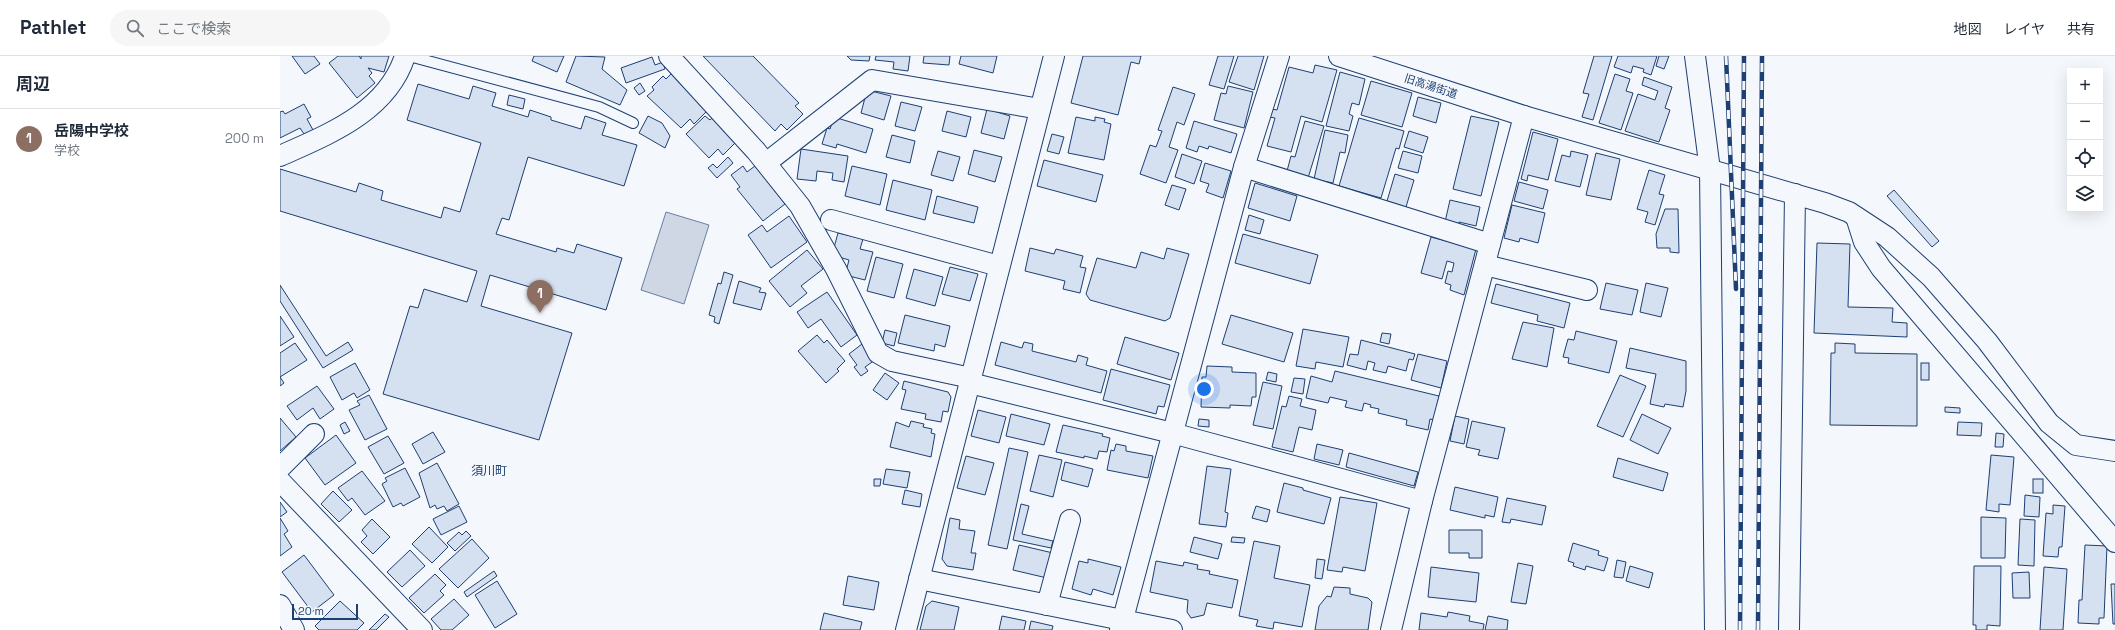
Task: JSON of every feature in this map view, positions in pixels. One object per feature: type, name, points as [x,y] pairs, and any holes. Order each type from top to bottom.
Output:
[{"type":"street","points":[[280,156],[339,129],[369,108],[386,90],[405,56]]},
{"type":"street","points":[[669,56],[766,163],[800,206],[836,269],[878,352],[892,361],[1172,433],[1422,501]]},
{"type":"street","points":[[906,630],[1054,56]]},
{"type":"street","points":[[1121,625],[1244,167],[1279,56]]},
{"type":"street","name":"旧高湯街道","points":[[1339,56],[1385,63],[1524,116],[1825,203],[1856,217],[1887,237],[1931,277],[1987,341],[2049,424],[2076,445],[2115,451]]},
{"type":"street","points":[[1695,56],[1710,170],[1716,630]]},
{"type":"street","points":[[766,163],[872,80],[1040,109]]},
{"type":"street","points":[[1391,630],[1422,501],[1524,116]]},
{"type":"street","points":[[1244,167],[1490,244]]},
{"type":"street","points":[[1789,630],[1795,194]]},
{"type":"street","points":[[1856,217],[1864,242],[1881,268],[2115,542]]},
{"type":"street","points":[[831,220],[999,266]]},
{"type":"street","points":[[1485,265],[1587,290]]},
{"type":"street","points":[[280,468],[314,434]]},
{"type":"street","points":[[280,481],[422,630]]},
{"type":"street","points":[[1047,605],[1070,520]]},
{"type":"street","points":[[919,579],[1047,605],[1121,625],[1172,630]]},
{"type":"street","points":[[280,605],[294,630]]},
{"type":"lane","points":[[409,56],[599,107],[633,123]]},
{"type":"shaded area","points":[[666,212],[709,225],[684,304],[641,290]]},
{"type":"building","points":[[292,56],[314,56],[320,64],[305,74]]},
{"type":"building","points":[[338,56],[359,56],[361,59],[361,56],[389,56],[384,72],[368,68],[372,73],[369,76],[375,83],[357,98],[329,63]]},
{"type":"building","points":[[534,56],[564,56],[557,72],[532,61]]},
{"type":"building","points":[[576,56],[605,57],[602,69],[627,90],[620,105],[566,82]]},
{"type":"building","points":[[703,56],[753,56],[799,103],[795,106],[803,114],[787,130],[781,124],[775,131]]},
{"type":"building","points":[[847,56],[870,56],[869,61],[851,60]]},
{"type":"building","points":[[876,56],[910,56],[908,71],[893,69],[894,62],[875,60]]},
{"type":"building","points":[[924,56],[950,56],[949,65],[923,63]]},
{"type":"building","points":[[961,56],[997,56],[993,73],[959,64]]},
{"type":"building","points":[[1083,56],[1141,56],[1139,64],[1131,62],[1118,115],[1071,103]]},
{"type":"building","points":[[1218,56],[1234,56],[1224,89],[1209,85]]},
{"type":"building","points":[[1238,56],[1264,56],[1254,90],[1229,82]]},
{"type":"building","points":[[1594,56],[1612,56],[1593,120],[1582,117],[1589,94],[1583,93]]},
{"type":"building","points":[[1618,56],[1657,56],[1651,75],[1643,72],[1644,69],[1633,66],[1631,73],[1614,67]]},
{"type":"building","points":[[1659,56],[1669,56],[1664,69],[1656,66]]},
{"type":"building","points":[[652,57],[655,65],[663,62],[665,69],[626,83],[621,68]]},
{"type":"building","points":[[1315,65],[1337,70],[1322,122],[1301,116],[1291,152],[1267,146],[1275,118],[1269,117],[1272,109],[1277,110],[1289,67],[1313,73]]},
{"type":"building","points":[[1340,72],[1365,79],[1359,105],[1352,103],[1349,114],[1353,116],[1349,131],[1326,126]]},
{"type":"building","points":[[671,74],[707,111],[694,124],[690,119],[681,128],[647,96],[654,90],[652,87],[663,76],[666,79]]},
{"type":"building","points":[[1615,74],[1630,79],[1626,91],[1633,93],[1621,130],[1599,123]]},
{"type":"building","points":[[1644,77],[1672,87],[1665,108],[1670,110],[1659,142],[1625,131],[1638,94],[1655,100],[1658,91],[1642,85]]},
{"type":"building","points":[[1371,81],[1412,93],[1402,127],[1361,115]]},
{"type":"building","points":[[640,83],[645,91],[639,95],[634,88]]},
{"type":"building","points":[[418,84],[469,99],[473,86],[496,93],[492,106],[528,117],[530,110],[551,117],[551,120],[581,129],[585,116],[606,123],[602,135],[637,145],[624,186],[528,157],[509,220],[502,218],[496,234],[556,252],[557,248],[574,253],[577,244],[622,258],[606,310],[490,275],[481,306],[572,333],[539,440],[383,394],[410,306],[418,308],[424,289],[467,302],[477,271],[280,211],[280,169],[356,192],[359,183],[383,191],[381,200],[441,218],[444,207],[460,212],[481,143],[407,120]]},
{"type":"building","points":[[1228,86],[1253,92],[1244,128],[1214,120],[1221,93],[1226,94]]},
{"type":"building","points":[[1173,87],[1195,94],[1184,125],[1177,122],[1169,147],[1178,150],[1166,183],[1140,174],[1150,145],[1156,147],[1162,131],[1158,130]]},
{"type":"building","points":[[867,90],[891,96],[884,120],[861,113]]},
{"type":"building","points":[[509,95],[525,99],[523,109],[507,105]]},
{"type":"building","points":[[1418,97],[1441,103],[1436,123],[1413,116]]},
{"type":"building","points":[[901,102],[922,107],[915,131],[895,126]]},
{"type":"building","points":[[304,104],[311,117],[307,119],[313,130],[304,134],[300,128],[280,138],[280,112],[283,111],[285,114]]},
{"type":"building","points":[[987,109],[1010,116],[1004,139],[981,133]]},
{"type":"building","points":[[947,111],[971,117],[966,137],[942,131]]},
{"type":"building","points":[[648,116],[662,123],[670,136],[665,148],[639,133]]},
{"type":"building","points":[[705,116],[710,120],[712,118],[736,142],[723,155],[718,149],[709,158],[686,134]]},
{"type":"building","points":[[1471,116],[1499,122],[1481,196],[1453,189]]},
{"type":"building","points":[[834,117],[873,129],[866,153],[837,144],[836,148],[822,144],[827,128],[830,129]]},
{"type":"building","points":[[1076,117],[1095,121],[1095,117],[1105,119],[1104,122],[1111,124],[1104,160],[1068,153]]},
{"type":"building","points":[[1359,118],[1404,131],[1399,149],[1396,148],[1381,198],[1339,186]]},
{"type":"building","points":[[1194,121],[1237,134],[1231,153],[1209,146],[1208,149],[1199,146],[1197,152],[1186,148]]},
{"type":"building","points":[[1305,121],[1324,126],[1308,178],[1287,171],[1291,156],[1295,157]]},
{"type":"building","points":[[1325,130],[1348,135],[1345,153],[1340,152],[1333,183],[1314,179]]},
{"type":"building","points":[[1409,131],[1428,137],[1423,153],[1404,147]]},
{"type":"building","points":[[1533,132],[1558,139],[1548,180],[1528,175],[1527,181],[1521,179]]},
{"type":"building","points":[[1052,134],[1064,137],[1059,154],[1047,151]]},
{"type":"building","points":[[892,135],[915,141],[910,163],[886,157]]},
{"type":"building","points":[[801,149],[848,156],[844,182],[832,180],[833,173],[817,171],[816,181],[797,179]]},
{"type":"building","points":[[974,150],[1002,157],[995,182],[968,174]]},
{"type":"building","points":[[938,151],[960,157],[953,181],[931,175]]},
{"type":"building","points":[[1403,151],[1422,156],[1418,173],[1398,168]]},
{"type":"building","points":[[1571,151],[1588,155],[1580,187],[1555,181],[1562,155],[1570,157]]},
{"type":"building","points":[[1596,153],[1620,159],[1611,200],[1586,195]]},
{"type":"building","points":[[1182,154],[1202,161],[1194,184],[1175,177]]},
{"type":"building","points":[[728,157],[733,163],[717,178],[708,168],[713,164],[717,168]]},
{"type":"building","points":[[1044,160],[1103,175],[1096,202],[1037,186]]},
{"type":"building","points":[[1205,163],[1231,171],[1223,198],[1206,192],[1209,184],[1200,181]]},
{"type":"building","points":[[743,166],[747,172],[755,166],[785,204],[763,221],[737,189],[740,187],[731,175]]},
{"type":"building","points":[[852,166],[887,174],[880,205],[845,196]]},
{"type":"building","points":[[1649,170],[1665,175],[1659,194],[1664,195],[1655,225],[1645,222],[1648,212],[1637,209]]},
{"type":"building","points":[[1395,174],[1414,180],[1406,207],[1387,201]]},
{"type":"building","points":[[893,180],[932,190],[925,220],[886,210]]},
{"type":"building","points":[[1519,182],[1548,190],[1543,209],[1514,201]]},
{"type":"building","points":[[1255,183],[1297,196],[1290,221],[1248,208]]},
{"type":"building","points":[[1172,185],[1186,189],[1179,210],[1165,205]]},
{"type":"building","points":[[1894,190],[1939,241],[1932,247],[1887,196]]},
{"type":"building","points":[[937,196],[978,207],[974,223],[933,213]]},
{"type":"building","points":[[1450,200],[1480,207],[1476,226],[1459,222],[1458,225],[1445,222]]},
{"type":"building","points":[[1512,205],[1545,213],[1538,243],[1520,238],[1519,242],[1504,238]]},
{"type":"building","points":[[1665,209],[1678,209],[1679,253],[1670,252],[1670,248],[1657,248],[1656,234]]},
{"type":"building","points":[[1249,215],[1264,220],[1260,234],[1245,230]]},
{"type":"building","points":[[789,216],[807,242],[771,268],[748,235],[762,225],[767,232]]},
{"type":"building","points":[[838,233],[863,239],[860,249],[873,252],[865,280],[845,275],[849,260],[832,255]]},
{"type":"building","points":[[1243,234],[1318,255],[1310,284],[1235,263]]},
{"type":"building","points":[[1431,237],[1476,249],[1464,295],[1450,290],[1451,285],[1445,283],[1448,271],[1452,272],[1454,263],[1447,261],[1442,279],[1421,273]]},
{"type":"building","points":[[1817,243],[1850,244],[1848,307],[1893,308],[1892,322],[1907,323],[1907,337],[1814,333]]},
{"type":"building","points":[[1030,248],[1054,254],[1056,249],[1083,256],[1080,267],[1086,268],[1080,293],[1063,289],[1065,281],[1025,271]]},
{"type":"building","points":[[1167,248],[1189,254],[1170,318],[1165,321],[1090,300],[1086,294],[1097,258],[1136,268],[1141,252],[1164,259]]},
{"type":"building","points":[[807,250],[823,269],[801,286],[807,293],[790,307],[769,281]]},
{"type":"building","points":[[876,257],[903,264],[894,298],[867,291]]},
{"type":"building","points":[[950,267],[978,274],[970,301],[942,294]]},
{"type":"building","points":[[914,269],[943,277],[935,306],[906,298]]},
{"type":"building","points":[[724,272],[733,275],[719,324],[714,322],[715,317],[709,315],[718,283],[721,284]]},
{"type":"building","points":[[739,281],[761,288],[759,292],[766,293],[761,310],[733,303]]},
{"type":"building","points":[[1606,283],[1638,290],[1632,315],[1600,309]]},
{"type":"building","points":[[1646,283],[1668,288],[1661,317],[1640,312]]},
{"type":"building","points":[[1496,284],[1570,303],[1564,328],[1537,321],[1538,315],[1491,303]]},
{"type":"building","points":[[280,285],[326,356],[348,342],[353,350],[323,368],[280,301]]},
{"type":"building","points":[[827,292],[857,335],[841,347],[821,319],[808,328],[797,312]]},
{"type":"building","points":[[905,315],[950,326],[945,347],[935,344],[934,351],[898,343]]},
{"type":"building","points":[[1231,315],[1293,333],[1284,362],[1222,344]]},
{"type":"building","points":[[280,316],[294,337],[280,346]]},
{"type":"building","points":[[1523,322],[1554,328],[1547,367],[1512,359]]},
{"type":"building","points":[[1303,329],[1349,337],[1343,367],[1316,362],[1315,369],[1296,366]]},
{"type":"building","points":[[885,330],[897,333],[894,346],[882,343]]},
{"type":"building","points":[[1576,331],[1617,341],[1609,373],[1568,363],[1569,358],[1563,357],[1568,339],[1574,340]]},
{"type":"building","points":[[1382,333],[1391,334],[1389,344],[1380,342]]},
{"type":"building","points":[[817,335],[824,343],[827,340],[845,361],[837,369],[839,371],[826,383],[798,351]]},
{"type":"building","points":[[1125,337],[1179,353],[1171,380],[1117,364]]},
{"type":"building","points":[[1361,340],[1415,354],[1413,360],[1409,359],[1406,371],[1388,366],[1386,373],[1373,370],[1375,363],[1368,361],[1366,370],[1347,365],[1350,354],[1358,355]]},
{"type":"building","points":[[1001,342],[1022,348],[1024,342],[1033,344],[1032,351],[1076,362],[1078,355],[1088,358],[1086,365],[1107,371],[1101,393],[995,365]]},
{"type":"building","points":[[295,343],[307,360],[280,377],[280,353]]},
{"type":"building","points":[[1835,343],[1855,344],[1855,353],[1917,354],[1917,426],[1830,425],[1831,353],[1835,353]]},
{"type":"building","points":[[862,344],[875,360],[865,367],[868,371],[861,376],[854,367],[857,365],[849,354]]},
{"type":"building","points":[[1630,348],[1686,361],[1686,391],[1683,407],[1665,404],[1664,407],[1650,404],[1656,374],[1626,368]]},
{"type":"building","points":[[1418,354],[1447,361],[1441,388],[1411,380]]},
{"type":"building","points":[[355,363],[370,390],[357,398],[354,393],[342,400],[330,377]]},
{"type":"building","points":[[1921,363],[1929,363],[1929,380],[1921,380]]},
{"type":"building","points":[[1207,366],[1232,367],[1232,372],[1256,373],[1256,397],[1252,397],[1251,406],[1230,405],[1230,408],[1201,407],[1202,377],[1206,377]]},
{"type":"building","points":[[1111,369],[1170,385],[1164,407],[1158,406],[1156,414],[1103,400]]},
{"type":"building","points":[[1335,371],[1439,396],[1434,420],[1430,419],[1428,430],[1406,425],[1407,420],[1378,413],[1379,409],[1370,407],[1371,405],[1364,403],[1362,411],[1345,407],[1347,401],[1330,397],[1328,403],[1306,398],[1311,376],[1332,382]]},
{"type":"building","points":[[1268,372],[1277,374],[1276,382],[1266,380]]},
{"type":"building","points":[[885,373],[899,383],[887,400],[873,390]]},
{"type":"building","points":[[1620,375],[1646,386],[1623,437],[1597,426]]},
{"type":"building","points":[[280,377],[284,383],[280,386]]},
{"type":"building","points":[[1294,378],[1305,379],[1303,394],[1291,392]]},
{"type":"building","points":[[904,381],[948,392],[951,397],[948,412],[943,411],[941,422],[925,419],[926,414],[901,409],[906,390],[902,389]]},
{"type":"building","points":[[1263,382],[1282,386],[1273,429],[1253,425]]},
{"type":"building","points":[[317,386],[334,409],[320,419],[313,408],[297,420],[287,406]]},
{"type":"building","points":[[369,395],[387,429],[365,440],[349,410],[360,405],[357,401]]},
{"type":"building","points":[[1289,396],[1302,399],[1300,406],[1316,410],[1312,430],[1299,427],[1293,452],[1272,447],[1282,406],[1286,407]]},
{"type":"building","points":[[1945,407],[1960,408],[1960,413],[1945,412]]},
{"type":"building","points":[[978,410],[1006,417],[999,443],[971,436]]},
{"type":"building","points":[[1011,414],[1050,424],[1044,445],[1006,436]]},
{"type":"building","points":[[1642,414],[1671,428],[1658,454],[1630,440]]},
{"type":"building","points":[[1455,416],[1469,419],[1464,444],[1450,441]]},
{"type":"building","points":[[280,418],[296,437],[280,451]]},
{"type":"building","points":[[1199,419],[1209,420],[1209,427],[1198,426]]},
{"type":"building","points":[[911,421],[924,424],[923,427],[932,429],[931,433],[935,434],[931,457],[890,447],[896,422],[909,427]]},
{"type":"building","points":[[1472,421],[1505,428],[1498,459],[1478,455],[1480,450],[1466,447]]},
{"type":"building","points":[[345,422],[350,431],[344,434],[340,425]]},
{"type":"building","points":[[1958,422],[1982,423],[1981,436],[1957,435]]},
{"type":"building","points":[[1063,425],[1103,434],[1102,436],[1110,438],[1107,452],[1099,451],[1097,459],[1084,456],[1084,458],[1056,452]]},
{"type":"building","points":[[433,432],[445,452],[423,464],[412,444]]},
{"type":"building","points":[[1996,433],[2004,434],[2003,447],[1995,447]]},
{"type":"building","points":[[336,435],[356,463],[325,485],[305,458]]},
{"type":"building","points":[[388,436],[404,463],[384,474],[368,447]]},
{"type":"building","points":[[1116,444],[1126,446],[1126,451],[1153,456],[1148,478],[1107,470],[1111,450],[1114,451]]},
{"type":"building","points":[[1317,444],[1343,450],[1339,465],[1314,459]]},
{"type":"building","points":[[1009,448],[1028,452],[1007,549],[988,545]]},
{"type":"building","points":[[1349,453],[1418,472],[1414,486],[1346,467]]},
{"type":"building","points":[[1039,455],[1062,460],[1053,497],[1030,491]]},
{"type":"building","points":[[1991,455],[2014,457],[2010,505],[1999,504],[1999,512],[1986,510]]},
{"type":"building","points":[[966,456],[994,463],[985,495],[957,488]]},
{"type":"building","points":[[1618,458],[1668,473],[1663,491],[1613,477]]},
{"type":"building","points":[[1065,462],[1093,469],[1088,487],[1061,480]]},
{"type":"building","points":[[437,463],[459,504],[447,511],[444,506],[437,509],[435,505],[430,508],[419,473]]},
{"type":"building","points":[[1207,466],[1231,469],[1225,512],[1228,513],[1226,527],[1199,524]]},
{"type":"building","points":[[405,468],[420,497],[403,506],[401,503],[393,507],[382,484],[387,481],[385,478]]},
{"type":"building","points":[[886,469],[910,472],[907,488],[883,484]]},
{"type":"building","points":[[362,471],[385,501],[365,515],[352,498],[348,501],[338,488]]},
{"type":"building","points":[[874,479],[881,479],[880,486],[874,486]]},
{"type":"building","points":[[2033,479],[2043,479],[2043,493],[2033,493]]},
{"type":"building","points":[[1284,483],[1331,498],[1324,524],[1277,512]]},
{"type":"building","points":[[1455,487],[1498,497],[1494,517],[1485,515],[1485,518],[1450,510]]},
{"type":"building","points":[[905,490],[922,494],[920,507],[902,504]]},
{"type":"building","points":[[333,491],[352,510],[339,522],[321,504]]},
{"type":"building","points":[[2025,495],[2040,497],[2039,517],[2024,516]]},
{"type":"building","points":[[1340,497],[1377,503],[1365,571],[1343,567],[1342,572],[1327,570]]},
{"type":"building","points":[[1507,498],[1546,506],[1542,525],[1511,519],[1510,523],[1502,522]]},
{"type":"building","points":[[280,502],[287,512],[280,517]]},
{"type":"building","points":[[1021,504],[1029,506],[1022,534],[1053,541],[1051,548],[1013,540]]},
{"type":"building","points":[[2053,505],[2065,506],[2062,547],[2059,547],[2058,557],[2043,556],[2046,513],[2053,514]]},
{"type":"building","points":[[459,506],[467,522],[441,535],[433,519]]},
{"type":"building","points":[[1256,506],[1270,510],[1267,522],[1252,518]]},
{"type":"building","points":[[1981,517],[2006,518],[2005,558],[1981,558]]},
{"type":"building","points":[[280,518],[288,531],[284,534],[292,547],[280,556]]},
{"type":"building","points":[[950,518],[960,520],[959,529],[975,531],[971,553],[976,553],[973,570],[947,566],[942,559]]},
{"type":"building","points":[[372,519],[390,537],[373,554],[361,542],[367,536],[362,530]]},
{"type":"building","points":[[2020,519],[2035,520],[2034,566],[2018,565]]},
{"type":"building","points":[[429,527],[448,547],[432,563],[412,544]]},
{"type":"building","points":[[1449,530],[1482,530],[1482,558],[1469,558],[1469,553],[1449,553]]},
{"type":"building","points":[[466,531],[471,536],[455,551],[447,543],[459,532],[462,535]]},
{"type":"building","points":[[1194,537],[1222,544],[1218,559],[1190,552]]},
{"type":"building","points":[[1232,537],[1245,538],[1244,543],[1231,542]]},
{"type":"building","points":[[472,539],[489,558],[458,588],[439,569]]},
{"type":"building","points":[[1254,541],[1280,546],[1274,578],[1310,585],[1302,627],[1274,622],[1273,629],[1256,626],[1258,620],[1239,616]]},
{"type":"building","points":[[1573,543],[1599,551],[1598,555],[1608,558],[1604,571],[1586,566],[1585,570],[1573,566],[1574,563],[1568,561]]},
{"type":"building","points":[[1019,545],[1053,553],[1047,578],[1013,570]]},
{"type":"building","points":[[2085,545],[2107,546],[2104,618],[2099,618],[2099,624],[2078,623],[2079,600],[2082,600]]},
{"type":"building","points":[[410,550],[425,566],[402,587],[387,572]]},
{"type":"building","points":[[304,555],[334,595],[312,612],[282,572]]},
{"type":"building","points":[[1088,559],[1121,567],[1113,595],[1093,589],[1091,595],[1072,589],[1079,561],[1088,563]]},
{"type":"building","points":[[1317,559],[1325,560],[1322,579],[1315,578]]},
{"type":"building","points":[[1617,560],[1626,562],[1623,578],[1614,577]]},
{"type":"building","points":[[1156,561],[1183,566],[1184,562],[1198,565],[1197,569],[1210,571],[1209,574],[1238,580],[1232,608],[1207,603],[1204,615],[1191,618],[1187,612],[1188,600],[1150,592]]},
{"type":"building","points":[[1518,563],[1533,566],[1526,604],[1511,602]]},
{"type":"building","points":[[1630,566],[1653,573],[1649,588],[1626,581]]},
{"type":"building","points":[[1974,566],[2001,566],[2000,626],[1987,625],[1987,630],[1976,630],[1976,625],[1973,625]]},
{"type":"building","points":[[1431,567],[1479,573],[1476,602],[1428,597]]},
{"type":"building","points":[[2044,567],[2067,569],[2063,630],[2040,630]]},
{"type":"building","points":[[494,571],[497,576],[467,597],[464,592]]},
{"type":"building","points":[[2029,572],[2030,598],[2013,598],[2012,573]]},
{"type":"building","points":[[435,574],[446,585],[440,591],[444,595],[424,613],[409,598]]},
{"type":"building","points":[[848,576],[879,582],[874,610],[843,605]]},
{"type":"building","points":[[497,581],[517,614],[495,628],[475,595]]},
{"type":"building","points":[[2111,584],[2115,584],[2115,624],[2113,624]]},
{"type":"building","points":[[1334,587],[1350,588],[1350,594],[1368,598],[1372,602],[1368,630],[1315,630],[1319,606],[1327,596],[1331,597]]},
{"type":"building","points":[[454,599],[469,615],[452,630],[441,630],[431,619]]},
{"type":"building","points":[[340,601],[364,623],[357,630],[319,630],[315,626]]},
{"type":"building","points":[[932,601],[959,607],[954,630],[920,630],[926,606]]},
{"type":"building","points":[[1448,612],[1470,616],[1469,621],[1484,624],[1483,630],[1419,630],[1421,613],[1447,617]]},
{"type":"building","points":[[824,613],[862,622],[860,630],[820,630]]},
{"type":"building","points":[[385,614],[389,617],[376,630],[369,630]]},
{"type":"building","points":[[1002,616],[1026,621],[1024,630],[999,630]]},
{"type":"building","points":[[1488,616],[1508,620],[1507,630],[1485,630]]},
{"type":"building","points":[[1031,621],[1053,626],[1052,630],[1029,630]]},
{"type":"railway","points":[[1726,56],[1736,289]]},
{"type":"railway","points":[[1740,630],[1744,56]]},
{"type":"railway","points":[[1758,630],[1762,56]]},
{"type":"place","name":"岳陽中学校","points":[[540,313]]},
{"type":"district","name":"須川町","points":[[489,471]]}]
